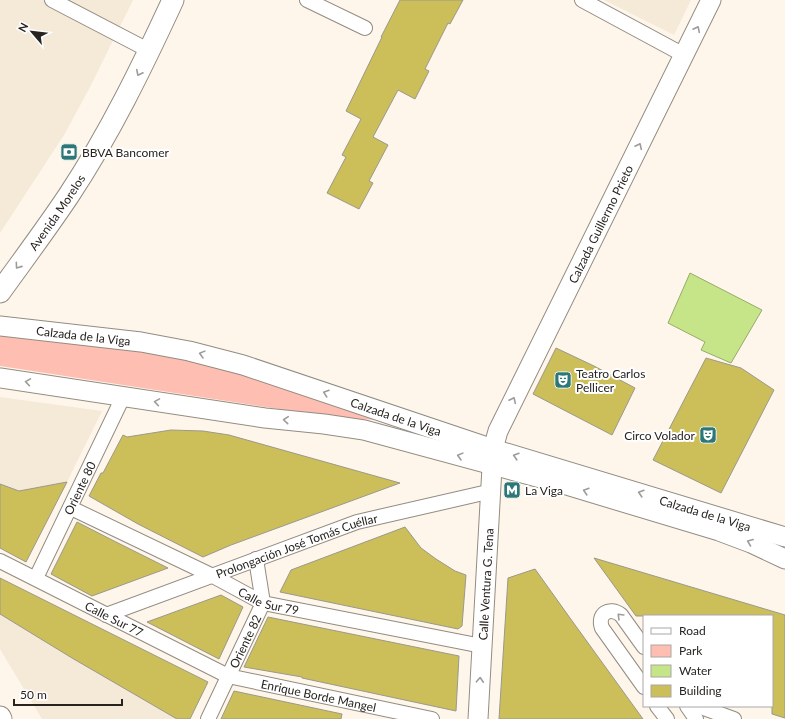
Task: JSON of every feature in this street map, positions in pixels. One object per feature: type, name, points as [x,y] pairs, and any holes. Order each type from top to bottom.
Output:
[{"type":"main road","name":"Avenida Morelos","points":[[0,292],[69,195],[121,108],[150,51],[173,0]]},
{"type":"main road","name":"Calzada Guillermo Prieto","points":[[493,457],[498,430],[711,0]]},
{"type":"main road","name":"Calzada de la Viga","points":[[0,326],[141,342],[189,351],[243,365],[422,426],[493,457],[563,484],[719,531],[751,543],[785,559]]},
{"type":"main road","name":"Calzada de la Viga","points":[[0,378],[266,418],[364,430],[493,457],[785,537]]},
{"type":"main road","points":[[324,424],[349,422],[404,427],[422,426]]},
{"type":"main road","name":"Calle Ventura G. Tena","points":[[478,719],[493,457]]},
{"type":"main road","points":[[758,529],[785,547]]},
{"type":"street","points":[[52,0],[150,51]]},
{"type":"street","points":[[307,0],[365,28]]},
{"type":"street","points":[[582,0],[684,55]]},
{"type":"street","name":"Oriente 80","points":[[36,578],[71,508],[123,397]]},
{"type":"street","name":"Prolongación José Tomás Cuéllar","points":[[106,614],[357,522],[492,491]]},
{"type":"street","name":"Calle Sur 79","points":[[71,508],[212,576],[263,603],[482,646]]},
{"type":"street","name":"Oriente 82","points":[[208,719],[263,603],[256,560]]},
{"type":"street","name":"Calle Sur 77","points":[[0,561],[228,676]]},
{"type":"street","points":[[643,646],[621,615],[616,611],[611,610],[605,613],[601,618],[600,623],[602,628],[643,686]]},
{"type":"street","name":"Enrique Borde Mangel","points":[[228,676],[432,719]]},
{"type":"street","points":[[659,707],[667,719]]},
{"type":"street","points":[[688,707],[696,719]]},
{"type":"street","points":[[701,707],[734,719]]},
{"type":"shaded area","points":[[0,0],[133,0],[90,87],[64,135],[0,233]]},
{"type":"shaded area","points":[[604,0],[691,0],[674,35]]},
{"type":"shaded area","points":[[0,397],[102,411],[67,482],[28,489],[0,543]]},
{"type":"shaded area","points":[[0,614],[177,719],[42,719],[0,649]]},
{"type":"green space","points":[[0,335],[91,343],[225,364],[380,420],[355,419],[285,410],[0,366]]},
{"type":"water","points":[[690,273],[762,310],[731,363],[701,350],[705,342],[668,323]]},
{"type":"building","points":[[400,0],[463,0],[450,24],[448,23],[425,69],[429,71],[415,99],[398,90],[373,137],[388,145],[369,181],[373,183],[359,209],[327,193],[346,157],[342,155],[361,119],[346,111]]},
{"type":"building","points":[[556,348],[635,388],[612,435],[533,394]]},
{"type":"building","name":"Circo Volador","points":[[706,358],[741,368],[774,390],[721,493],[653,460]]},
{"type":"building","points":[[171,430],[203,431],[229,435],[400,483],[231,545],[203,557],[138,524],[89,496],[123,435],[127,437]]},
{"type":"building","points":[[67,482],[26,562],[0,548],[0,484],[19,491]]},
{"type":"building","points":[[77,522],[168,568],[92,596],[51,574]]},
{"type":"building","points":[[405,527],[421,548],[455,571],[466,575],[462,626],[458,629],[280,592],[291,570]]},
{"type":"building","points":[[594,558],[785,615],[785,718],[772,714],[773,615],[636,616]]},
{"type":"building","points":[[535,569],[643,719],[499,719],[508,578]]},
{"type":"building","points":[[0,578],[208,682],[190,719],[177,719],[0,614]]},
{"type":"building","points":[[221,595],[243,607],[219,659],[147,622]]},
{"type":"building","points":[[268,617],[459,656],[456,711],[302,677],[244,667]]},
{"type":"building","points":[[234,691],[342,714],[341,719],[221,719]]},
{"type":"place","name":"BBVA Bancomer","points":[[69,152]]},
{"type":"place","name":"Teatro Carlos Pellicer","points":[[563,380]]},
{"type":"place","name":"Circo Volador","points":[[708,435]]},
{"type":"place","name":"La Viga","points":[[512,490]]}]
